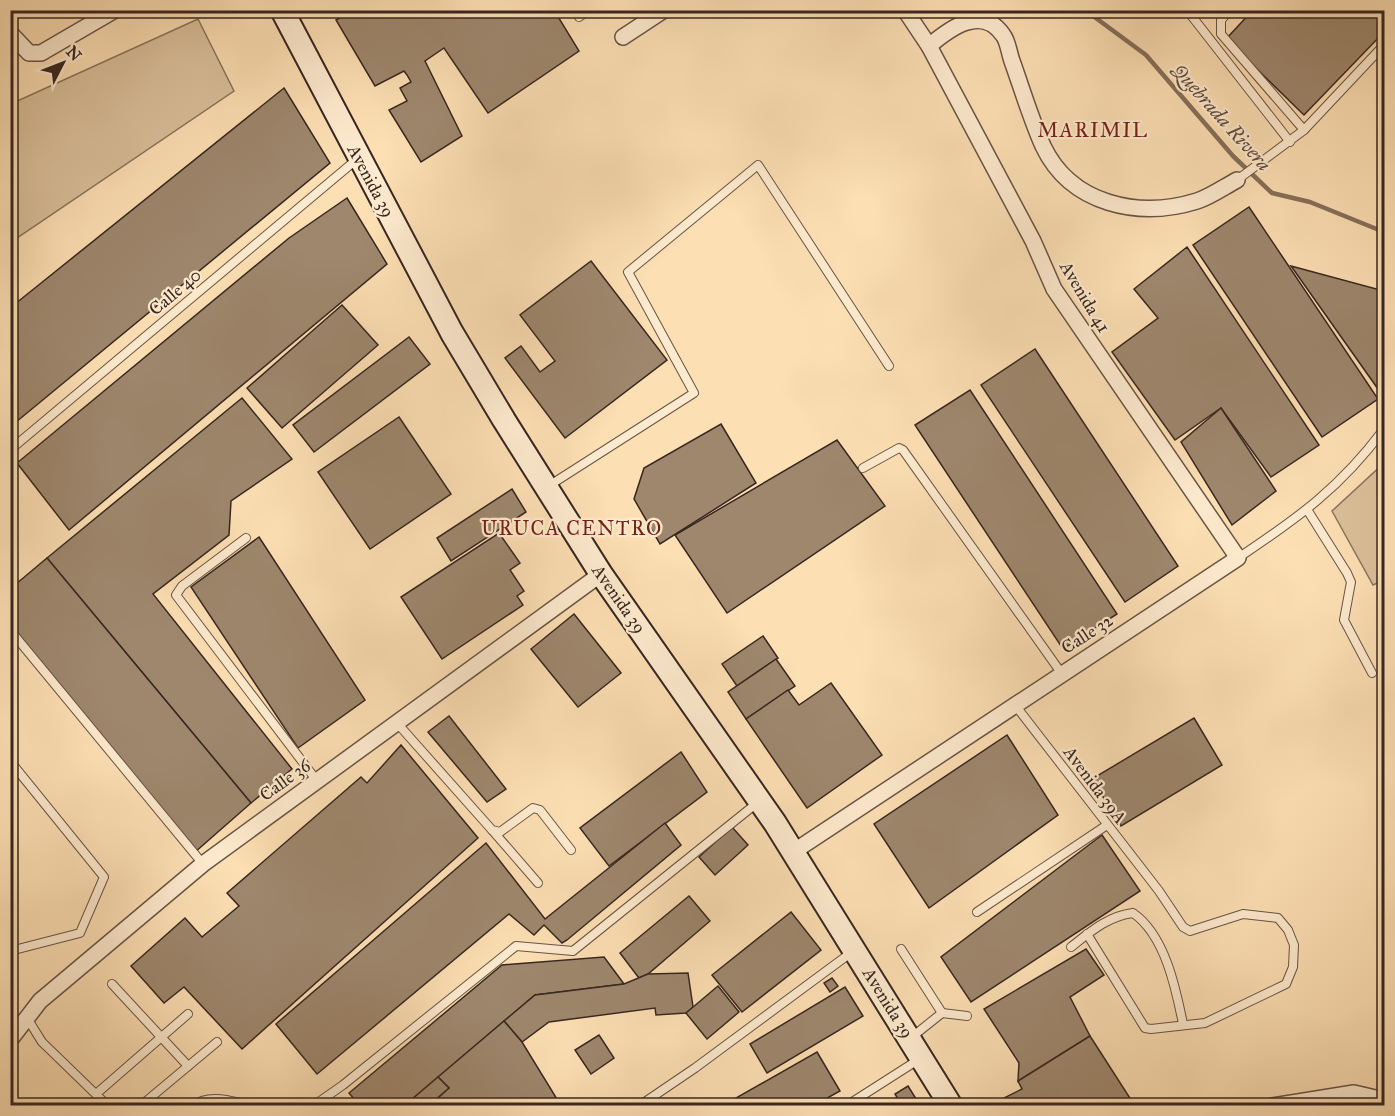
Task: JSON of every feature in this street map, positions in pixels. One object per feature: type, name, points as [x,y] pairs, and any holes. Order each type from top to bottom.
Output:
[{"type":"main road","name":"Avenida 39","points":[[284,11],[452,333],[546,488],[601,574],[760,800],[951,1106]]},
{"type":"street","points":[[10,33],[29,53],[41,53],[115,10]]},
{"type":"street","points":[[623,37],[664,10]]},
{"type":"street","name":"Avenida 41","points":[[905,10],[928,46],[1033,241],[1054,289],[1239,558]]},
{"type":"street","points":[[928,46],[945,32],[967,21],[985,21],[1003,34],[1044,148],[1067,179],[1094,198],[1129,209],[1164,207],[1198,201],[1237,180]]},
{"type":"street","name":"Calle 32","points":[[793,852],[1239,558]]},
{"type":"street","name":"Calle 36","points":[[10,1040],[40,1001],[203,864],[601,574]]},
{"type":"street","points":[[1273,1106],[1354,1093],[1384,1101]]},
{"type":"lane","points":[[575,10],[579,17],[589,10]]},
{"type":"lane","points":[[1187,10],[1290,142]]},
{"type":"lane","points":[[1230,10],[1221,20],[1221,34],[1304,130]]},
{"type":"lane","points":[[1237,180],[1304,130],[1384,45]]},
{"type":"lane","name":"Calle 40","points":[[10,450],[359,158]]},
{"type":"lane","points":[[546,488],[694,393],[628,272],[758,165],[889,366]]},
{"type":"lane","name":"Calle 32","points":[[1239,558],[1308,511],[1336,486],[1384,429]]},
{"type":"lane","points":[[863,468],[892,450],[899,448],[903,450],[1062,674]]},
{"type":"lane","points":[[1308,511],[1351,582],[1344,620],[1372,674]]},
{"type":"lane","points":[[246,538],[182,586],[176,595],[317,781]]},
{"type":"lane","points":[[10,630],[203,864]]},
{"type":"lane","name":"Avenida 39A","points":[[1015,705],[1183,927],[1190,931],[1243,914],[1278,918],[1288,930],[1294,945],[1293,967],[1286,984],[1205,1023],[1183,1024]]},
{"type":"lane","points":[[397,723],[538,883]]},
{"type":"lane","points":[[10,761],[104,877],[80,933],[10,951]]},
{"type":"lane","points":[[314,1106],[516,946],[573,951],[760,800]]},
{"type":"lane","points":[[492,830],[500,831],[533,808],[540,810],[571,850]]},
{"type":"lane","points":[[976,912],[1107,825]]},
{"type":"lane","points":[[1071,947],[1087,934],[1102,923],[1133,913],[1141,918],[1168,964],[1176,988],[1183,1024],[1145,1028],[1087,934]]},
{"type":"lane","points":[[901,949],[942,1013]]},
{"type":"lane","points":[[639,1106],[695,1068],[855,950]]},
{"type":"lane","points":[[112,984],[188,1066]]},
{"type":"lane","points":[[942,1013],[967,1016]]},
{"type":"lane","points":[[846,1106],[916,1048],[942,1013]]},
{"type":"lane","points":[[96,1094],[188,1014]]},
{"type":"lane","points":[[26,1017],[42,1042],[108,1106]]},
{"type":"lane","points":[[144,1103],[217,1042]]},
{"type":"lane","points":[[193,1106],[196,1102],[224,1098],[251,1106]]},
{"type":"lane","points":[[10,1101],[14,1106]]},
{"type":"shaded area","points":[[198,19],[234,91],[11,242],[11,99],[13,103]]},
{"type":"shaded area","points":[[1384,463],[1384,580],[1373,585],[1332,511]]},
{"type":"building","points":[[338,10],[554,10],[579,51],[488,113],[444,48],[425,61],[462,136],[421,162],[389,110],[407,101],[400,88],[411,82],[404,71],[375,86],[336,20],[341,17]]},
{"type":"building","points":[[1253,10],[1384,10],[1384,32],[1304,115],[1226,39]]},
{"type":"building","points":[[284,88],[330,163],[10,427],[10,308]]},
{"type":"building","points":[[347,198],[387,264],[69,530],[17,463],[289,238]]},
{"type":"building","points":[[1249,207],[1378,399],[1322,437],[1193,245]]},
{"type":"building","points":[[1187,247],[1319,445],[1271,477],[1221,408],[1175,440],[1112,352],[1158,318],[1134,289]]},
{"type":"building","points":[[591,261],[667,360],[565,438],[505,358],[521,346],[540,372],[555,361],[520,315]]},
{"type":"building","points":[[1291,266],[1384,291],[1384,383],[1378,389]]},
{"type":"building","points":[[342,305],[378,345],[282,428],[247,388]]},
{"type":"building","points":[[409,337],[430,364],[314,452],[293,425]]},
{"type":"building","points":[[1035,349],[1178,566],[1125,602],[981,385]]},
{"type":"building","points":[[970,390],[1117,614],[1063,649],[915,425]]},
{"type":"building","points":[[242,398],[292,459],[231,501],[229,535],[153,594],[292,769],[251,803],[47,558]]},
{"type":"building","points":[[1221,408],[1276,491],[1232,525],[1181,442]]},
{"type":"building","points":[[399,417],[451,494],[370,549],[318,472]]},
{"type":"building","points":[[721,424],[756,483],[660,544],[634,499],[644,468]]},
{"type":"building","points":[[837,440],[885,506],[727,613],[675,535]]},
{"type":"building","points":[[512,489],[526,512],[451,561],[437,538]]},
{"type":"building","points":[[499,533],[520,563],[510,570],[524,591],[517,596],[523,605],[442,659],[401,597]]},
{"type":"building","points":[[259,537],[365,700],[298,748],[191,587]]},
{"type":"building","points":[[47,558],[251,803],[194,853],[10,630],[10,589]]},
{"type":"building","points":[[574,614],[621,673],[578,707],[531,649]]},
{"type":"building","points":[[763,636],[778,658],[737,686],[722,664]]},
{"type":"building","points":[[776,659],[795,686],[746,719],[728,692]]},
{"type":"building","points":[[831,683],[882,755],[807,808],[746,719],[788,690],[799,705]]},
{"type":"building","points":[[449,716],[506,789],[487,802],[428,732]]},
{"type":"building","points":[[1194,718],[1222,765],[1121,826],[1092,779]]},
{"type":"building","points":[[1007,735],[1058,815],[929,908],[874,824]]},
{"type":"building","points":[[401,745],[478,838],[242,1049],[184,987],[164,1003],[131,966],[185,918],[202,937],[239,906],[227,893],[361,777],[367,783]]},
{"type":"building","points":[[681,752],[707,792],[609,866],[580,828]]},
{"type":"building","points":[[665,823],[681,845],[567,940],[562,943],[544,925],[534,935],[509,914],[317,1074],[276,1024],[486,843],[545,919]]},
{"type":"building","points":[[732,827],[748,845],[715,875],[699,857]]},
{"type":"building","points":[[1102,835],[1140,891],[971,1002],[941,957]]},
{"type":"building","points":[[689,896],[710,921],[648,974],[639,978],[620,953]]},
{"type":"building","points":[[791,912],[821,950],[742,1012],[712,975]]},
{"type":"building","points":[[1086,949],[1104,975],[1070,997],[1090,1036],[1018,1081],[1019,1063],[984,1009]]},
{"type":"building","points":[[604,957],[624,984],[535,995],[404,1106],[360,1106],[349,1093],[502,965]]},
{"type":"building","points":[[688,973],[693,1007],[686,1013],[656,1015],[655,1008],[549,1022],[522,1042],[504,1021],[535,995],[624,984],[648,974]]},
{"type":"building","points":[[832,978],[838,986],[830,992],[824,983]]},
{"type":"building","points":[[718,986],[739,1012],[707,1039],[686,1013]]},
{"type":"building","points":[[845,987],[863,1016],[767,1073],[750,1044]]},
{"type":"building","points":[[504,1021],[522,1042],[560,1104],[513,1106],[510,1100],[504,1106],[429,1106],[449,1088],[438,1077]]},
{"type":"building","points":[[599,1035],[614,1058],[591,1074],[575,1050]]},
{"type":"building","points":[[1090,1036],[1135,1106],[995,1106],[996,1102],[1022,1089],[1018,1081]]},
{"type":"building","points":[[817,1052],[840,1091],[813,1106],[722,1106]]},
{"type":"building","points":[[438,1077],[449,1088],[428,1106],[404,1106]]},
{"type":"building","points":[[908,1086],[918,1102],[912,1106],[902,1106],[895,1094]]},
{"type":"waterway","name":"Quebrada Rivera","points":[[1085,10],[1146,55],[1233,156],[1272,193],[1310,202],[1384,232]]},
{"type":"district","name":"MARIMIL","points":[[1093,130]]},
{"type":"district","name":"URUCA CENTRO","points":[[572,528]]}]
